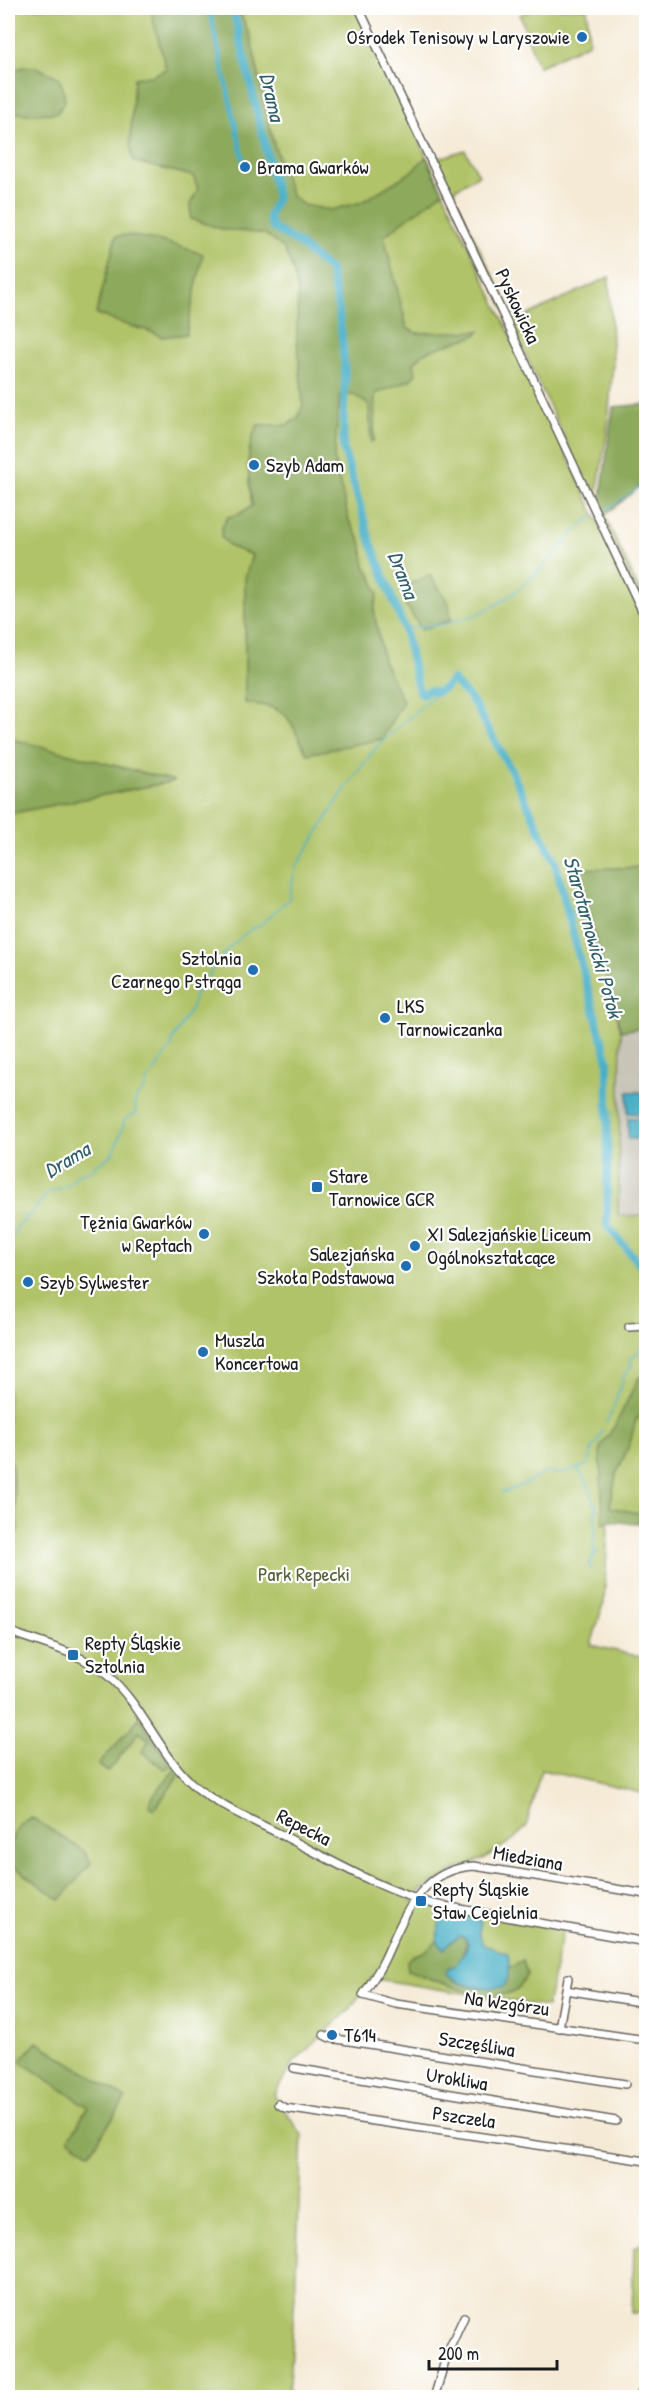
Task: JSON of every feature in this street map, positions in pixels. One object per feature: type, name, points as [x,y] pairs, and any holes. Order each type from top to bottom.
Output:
[{"type":"street","name":"Pyskowicka","points":[[359,8],[646,619]]},
{"type":"street","points":[[629,1327],[646,1326]]},
{"type":"street","name":"Repecka","points":[[8,1631],[73,1655],[105,1673],[129,1700],[170,1760],[208,1796],[326,1857],[414,1899],[646,1942]]},
{"type":"street","name":"Miedziana","points":[[414,1899],[435,1879],[462,1867],[474,1866],[646,1894]]},
{"type":"street","name":"Na Wzgórzu","points":[[414,1899],[379,1969],[363,1995],[396,2004],[646,2040]]},
{"type":"street","points":[[559,2028],[568,1978]]},
{"type":"street","points":[[566,1990],[646,2003]]},
{"type":"street","name":"Szczęśliwa","points":[[324,2035],[330,2038],[625,2084]]},
{"type":"street","name":"Urokliwa","points":[[294,2068],[616,2121]]},
{"type":"street","name":"Pszczela","points":[[278,2104],[285,2108],[646,2161]]},
{"type":"street","points":[[434,2397],[447,2354],[464,2317]]},
{"type":"street","points":[[639,2397],[646,2381]]},
{"type":"shaded area","points":[[646,1027],[646,1216],[618,1219],[621,1031]]},
{"type":"green space","name":"Park Repecki","points":[[8,8],[357,8],[646,624],[646,1025],[621,1029],[618,1216],[646,1216],[646,1519],[609,1514],[604,1602],[591,1645],[646,1658],[646,1794],[541,1770],[526,1827],[514,1839],[483,1859],[455,1870],[415,1894],[410,1901],[563,1929],[547,2007],[377,1979],[373,1976],[351,2008],[293,2063],[274,2095],[302,2135],[288,2397],[8,2397]]},
{"type":"green space","points":[[150,8],[238,8],[251,38],[273,141],[291,195],[303,205],[331,210],[362,202],[411,172],[426,157],[443,192],[384,236],[407,328],[416,333],[480,331],[474,336],[425,352],[414,363],[416,374],[410,380],[375,394],[374,440],[371,442],[369,405],[354,395],[340,395],[334,459],[349,521],[361,541],[365,566],[378,594],[374,610],[383,660],[403,701],[382,739],[307,754],[291,722],[280,711],[271,707],[245,703],[245,578],[252,555],[231,547],[221,537],[222,526],[228,517],[239,514],[252,506],[249,454],[250,444],[258,425],[287,425],[297,419],[303,405],[297,340],[298,292],[292,267],[284,249],[265,234],[222,229],[191,219],[190,205],[198,189],[193,176],[134,162],[130,145],[134,78],[151,76],[166,69]]},
{"type":"green space","points":[[534,8],[587,8],[589,43],[538,67],[520,15]]},
{"type":"green space","points":[[23,67],[36,67],[58,77],[65,101],[57,113],[8,112],[8,72]]},
{"type":"green space","points":[[417,122],[434,156],[443,157],[465,150],[479,175],[455,189],[454,196],[515,321],[609,277],[613,363],[607,433],[595,504]]},
{"type":"green space","points":[[128,235],[161,241],[203,254],[186,334],[162,337],[151,331],[96,314],[116,236]]},
{"type":"green space","points":[[646,404],[646,481],[602,518],[599,511],[613,407]]},
{"type":"green space","points":[[605,516],[646,605],[646,613],[602,518]]},
{"type":"green space","points":[[430,575],[449,604],[451,620],[422,630],[404,602],[403,587]]},
{"type":"green space","points":[[8,738],[175,781],[8,814]]},
{"type":"green space","points":[[646,867],[646,1027],[621,1031],[576,869]]},
{"type":"green space","points":[[639,1377],[646,1379],[646,1417],[636,1419],[630,1443],[616,1475],[610,1507],[646,1515],[646,1525],[610,1521],[603,1524],[600,1448],[616,1424]]},
{"type":"green space","points":[[8,1455],[11,1460],[18,1530],[8,1550]]},
{"type":"green space","points":[[139,1718],[171,1766],[165,1769],[142,1752],[149,1740],[139,1732],[108,1772],[98,1765]]},
{"type":"green space","points":[[175,1769],[179,1775],[155,1809],[150,1806],[150,1800]]},
{"type":"green space","points":[[31,1817],[85,1852],[91,1863],[60,1900],[8,1862],[9,1849],[16,1830]]},
{"type":"green space","points":[[461,1936],[466,1939],[466,1943],[453,1980],[482,1988],[509,1974],[509,1969],[523,1960],[527,1976],[519,1987],[505,1994],[477,1993],[447,1985],[408,1970],[407,1961],[412,1956],[424,1952],[437,1941],[444,1948]]},
{"type":"green space","points":[[37,2042],[126,2098],[90,2153],[69,2139],[88,2107],[20,2061]]},
{"type":"green space","points":[[646,2241],[643,2313],[632,2313],[634,2247]]},
{"type":"water","points":[[628,1092],[643,1092],[643,1114],[628,1113]]},
{"type":"water","points":[[628,1118],[643,1118],[643,1139],[628,1139]]},
{"type":"water","points":[[469,1916],[481,1921],[479,1933],[483,1945],[508,1953],[509,1975],[503,1987],[487,1988],[465,1985],[445,1973],[449,1967],[456,1966],[468,1945],[466,1939],[461,1936],[451,1941],[444,1949],[437,1941],[440,1917]]},
{"type":"waterway","points":[[8,16],[14,8]]},
{"type":"waterway","points":[[209,8],[245,167]]},
{"type":"waterway","name":"Drama","points":[[233,8],[277,197],[269,216],[272,227],[298,243],[330,271],[338,305],[345,374],[343,447],[370,540],[404,628],[419,691],[422,694],[430,691],[438,692],[452,679],[473,702],[511,770],[555,862],[608,1061],[607,1225],[646,1272]]},
{"type":"waterway","points":[[600,514],[646,483]]},
{"type":"waterway","points":[[404,628],[444,624],[463,619],[498,604],[529,581],[589,518],[594,517]]},
{"type":"waterway","name":"Drama","points":[[153,1074],[172,1047],[172,1041],[192,1007],[195,994],[224,954],[233,944],[251,929],[259,926],[289,899],[295,869],[345,789],[378,745],[438,692]]},
{"type":"waterway","name":"Drama","points":[[8,1240],[16,1232],[17,1226],[25,1221],[24,1216],[29,1216],[48,1193],[67,1186],[78,1174],[94,1169],[95,1164],[104,1162],[112,1155],[123,1129],[124,1120],[135,1114],[134,1104],[151,1076]]},
{"type":"waterway","points":[[609,1107],[615,1114]]},
{"type":"waterway","points":[[606,1423],[624,1375],[631,1367],[631,1359],[641,1349],[645,1336]]},
{"type":"waterway","points":[[502,1493],[546,1472],[561,1474],[587,1465],[592,1447],[597,1443],[603,1430]]},
{"type":"waterway","points":[[578,1469],[587,1482],[597,1510],[595,1511],[593,1549],[597,1551],[589,1564]]},
{"type":"waterway","points":[[590,1569],[591,1565]]},
{"type":"place","name":"Ośrodek Tenisowy w Laryszowie","points":[[582,37]]},
{"type":"place","name":"Brama Gwarków","points":[[245,167]]},
{"type":"place","name":"Szyb Adam","points":[[254,465]]},
{"type":"place","name":"Sztolnia Czarnego Pstrąga","points":[[253,970]]},
{"type":"place","name":"LKS Tarnowiczanka","points":[[385,1018]]},
{"type":"place","name":"Stare Tarnowice GCR","points":[[317,1187]]},
{"type":"place","name":"Tężnia Gwarków w Reptach","points":[[204,1234]]},
{"type":"place","name":"XI Salezjańskie Liceum Ogólnokształcące","points":[[415,1246]]},
{"type":"place","name":"Salezjańska Szkoła Podstawowa","points":[[406,1266]]},
{"type":"place","name":"Szyb Sylwester","points":[[28,1282]]},
{"type":"place","name":"Muszla Koncertowa","points":[[203,1352]]},
{"type":"place","name":"Repty Śląskie Sztolnia","points":[[73,1655]]},
{"type":"place","name":"Repty Śląskie Staw Cegielnia","points":[[421,1901]]},
{"type":"place","name":"T614","points":[[332,2035]]},
{"type":"water label","name":"Starotarnowicki Potok","points":[[593,937]]}]
